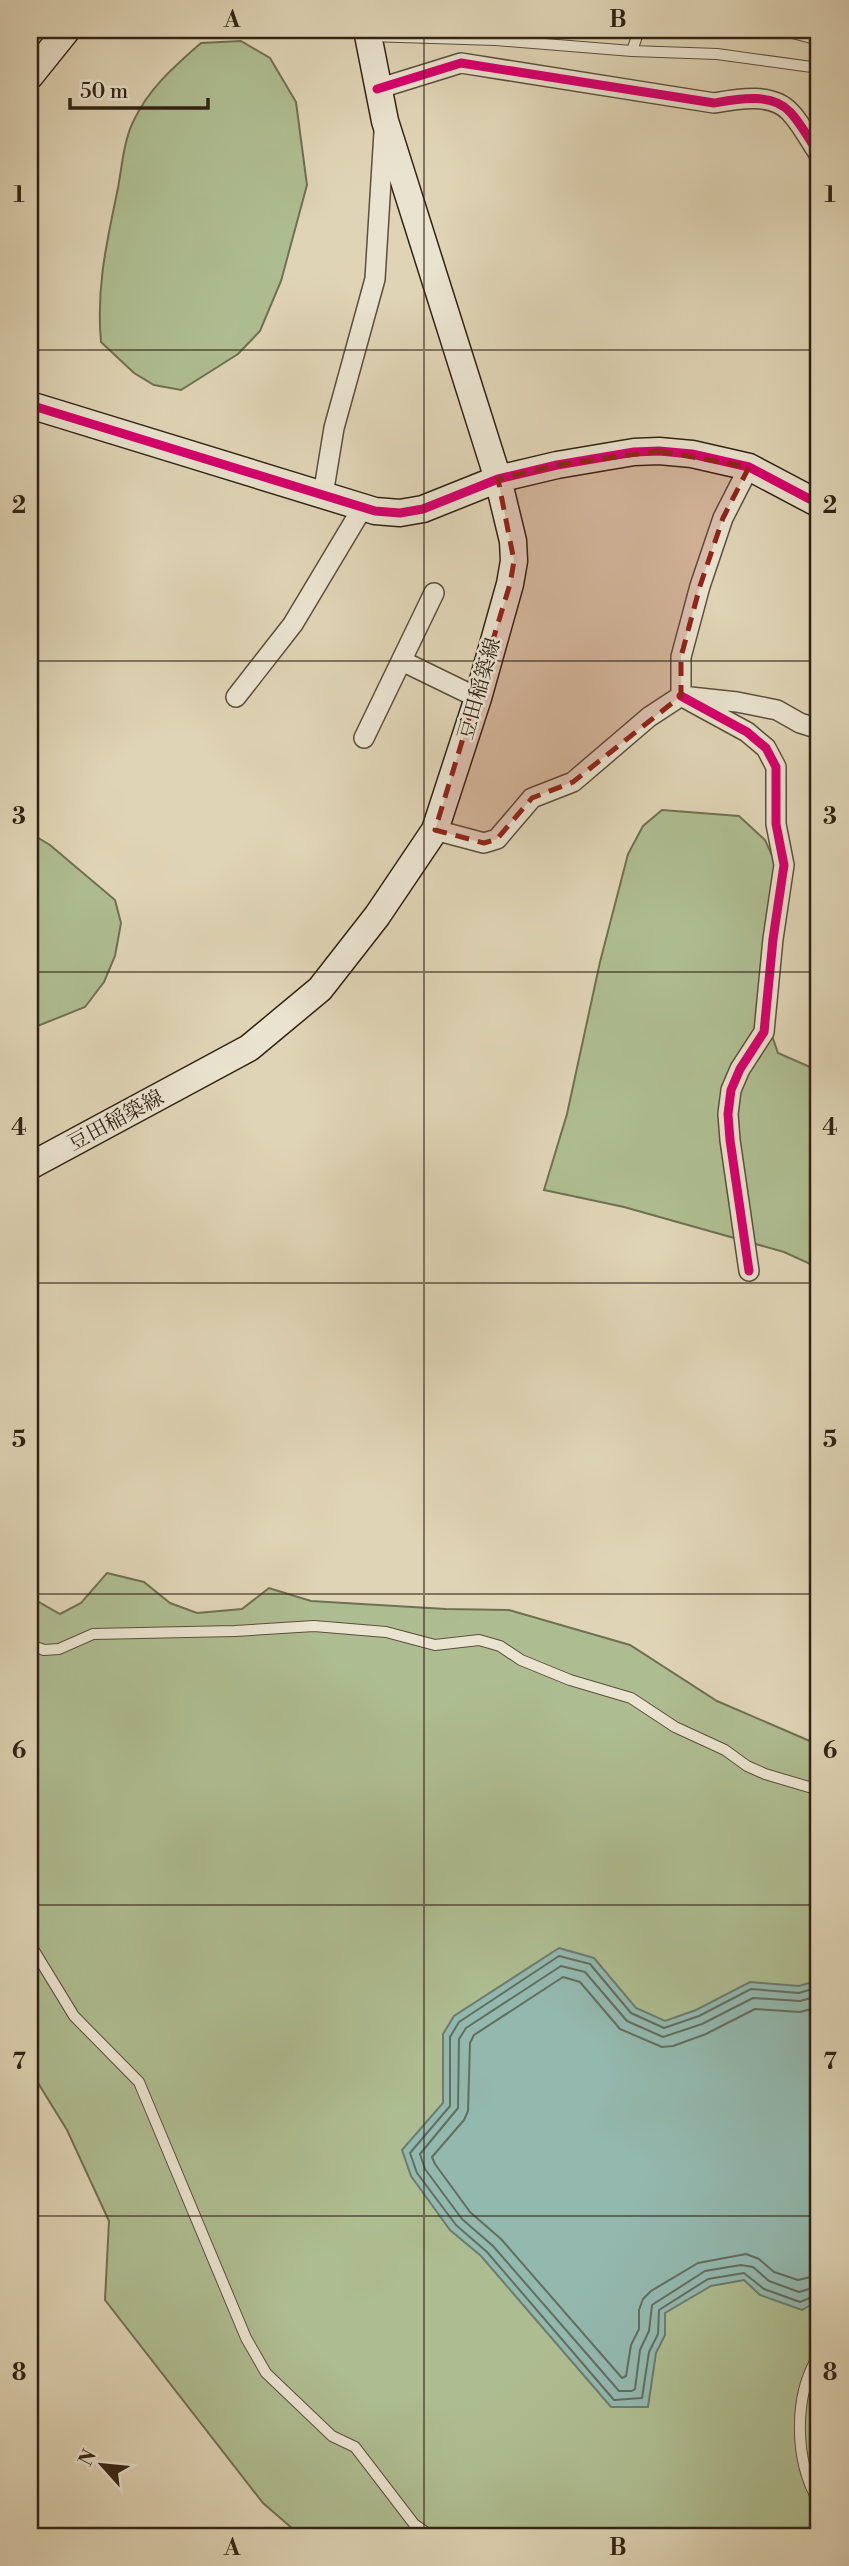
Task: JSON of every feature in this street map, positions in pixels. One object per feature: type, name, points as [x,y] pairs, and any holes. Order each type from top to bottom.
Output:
[{"type":"main road","points":[[30,76],[68,30]]},
{"type":"main road","name":"豆田稲築線","points":[[30,1166],[250,1048],[320,989],[377,916],[435,830],[478,698],[510,584],[514,561],[513,541],[498,479],[385,121],[367,33]]},
{"type":"main road","points":[[30,405],[363,507],[400,513],[424,509],[498,479],[557,465],[634,452],[659,451],[692,454],[748,467],[819,504]]},
{"type":"street","points":[[377,89],[461,63],[714,103],[745,98],[773,101],[789,111],[819,154]]},
{"type":"street","points":[[323,495],[334,428],[375,279],[385,121]]},
{"type":"street","points":[[681,696],[681,657],[712,548],[723,518],[748,467]]},
{"type":"street","points":[[236,697],[293,624],[363,507]]},
{"type":"street","points":[[364,738],[434,593]]},
{"type":"street","points":[[402,661],[478,698]]},
{"type":"street","points":[[681,696],[747,732],[766,748],[776,767],[776,824],[784,865],[773,939],[764,1032],[740,1069],[731,1090],[728,1114],[749,1271]]},
{"type":"street","points":[[435,830],[484,843],[497,839],[532,798],[573,782],[649,717],[681,696],[777,710],[800,723],[819,729]]},
{"type":"lane","points":[[632,51],[639,30]]},
{"type":"lane","points":[[781,30],[819,38]]},
{"type":"lane","points":[[367,33],[632,51],[718,54],[819,68]]},
{"type":"lane","points":[[30,1645],[44,1650],[59,1649],[93,1634],[235,1631],[314,1626],[387,1632],[435,1645],[479,1640],[500,1646],[521,1660],[570,1680],[631,1698],[675,1727],[725,1750],[747,1766],[819,1790]]},
{"type":"lane","points":[[30,1944],[74,2016],[139,2082],[246,2338],[266,2373],[332,2436],[355,2447],[414,2524],[431,2536]]},
{"type":"lane","points":[[819,2355],[808,2374],[800,2428],[808,2479],[819,2502]]},
{"type":"highlighted area","points":[[659,451],[749,467],[723,518],[700,586],[681,657],[681,696],[573,782],[532,798],[497,839],[484,843],[435,830],[510,584],[514,561],[498,479],[557,465]]},
{"type":"green space","points":[[241,41],[270,58],[296,102],[307,185],[281,281],[260,331],[238,354],[181,390],[154,385],[134,373],[101,342],[100,302],[104,264],[126,144],[134,120],[147,98],[163,78],[201,43]]},
{"type":"green space","points":[[662,810],[739,816],[765,840],[783,879],[770,1030],[778,1053],[819,1071],[819,1268],[784,1252],[624,1207],[544,1190],[567,1114],[600,962],[628,854],[643,826]]},
{"type":"green space","points":[[30,833],[50,845],[115,900],[121,923],[115,956],[104,982],[85,1007],[30,1029]]},
{"type":"green space","points":[[107,1573],[144,1582],[170,1603],[197,1613],[242,1609],[269,1588],[311,1601],[509,1610],[630,1645],[717,1701],[819,1745],[819,2536],[301,2536],[263,2503],[105,2300],[109,2221],[67,2130],[30,2070],[30,1597],[60,1614],[81,1603]]},
{"type":"water","points":[[559,1948],[594,1958],[636,2008],[665,2021],[696,2010],[750,1982],[799,1986],[819,1980],[819,2235],[816,2242],[819,2252],[819,2300],[802,2310],[760,2295],[744,2280],[711,2286],[665,2313],[665,2335],[656,2353],[648,2407],[611,2407],[481,2256],[450,2230],[411,2176],[402,2150],[443,2103],[443,2034],[454,2016]]},
{"type":"cycle path","points":[[377,89],[461,63],[714,103],[764,99],[783,106],[790,112],[819,154]]},
{"type":"cycle path","points":[[30,405],[375,511],[400,513],[423,509],[498,479],[557,465],[634,452],[659,451],[692,454],[749,467],[819,504]]},
{"type":"cycle path","points":[[681,696],[747,732],[766,748],[776,767],[776,824],[784,865],[773,939],[764,1032],[740,1069],[731,1090],[728,1114],[749,1271]]}]
